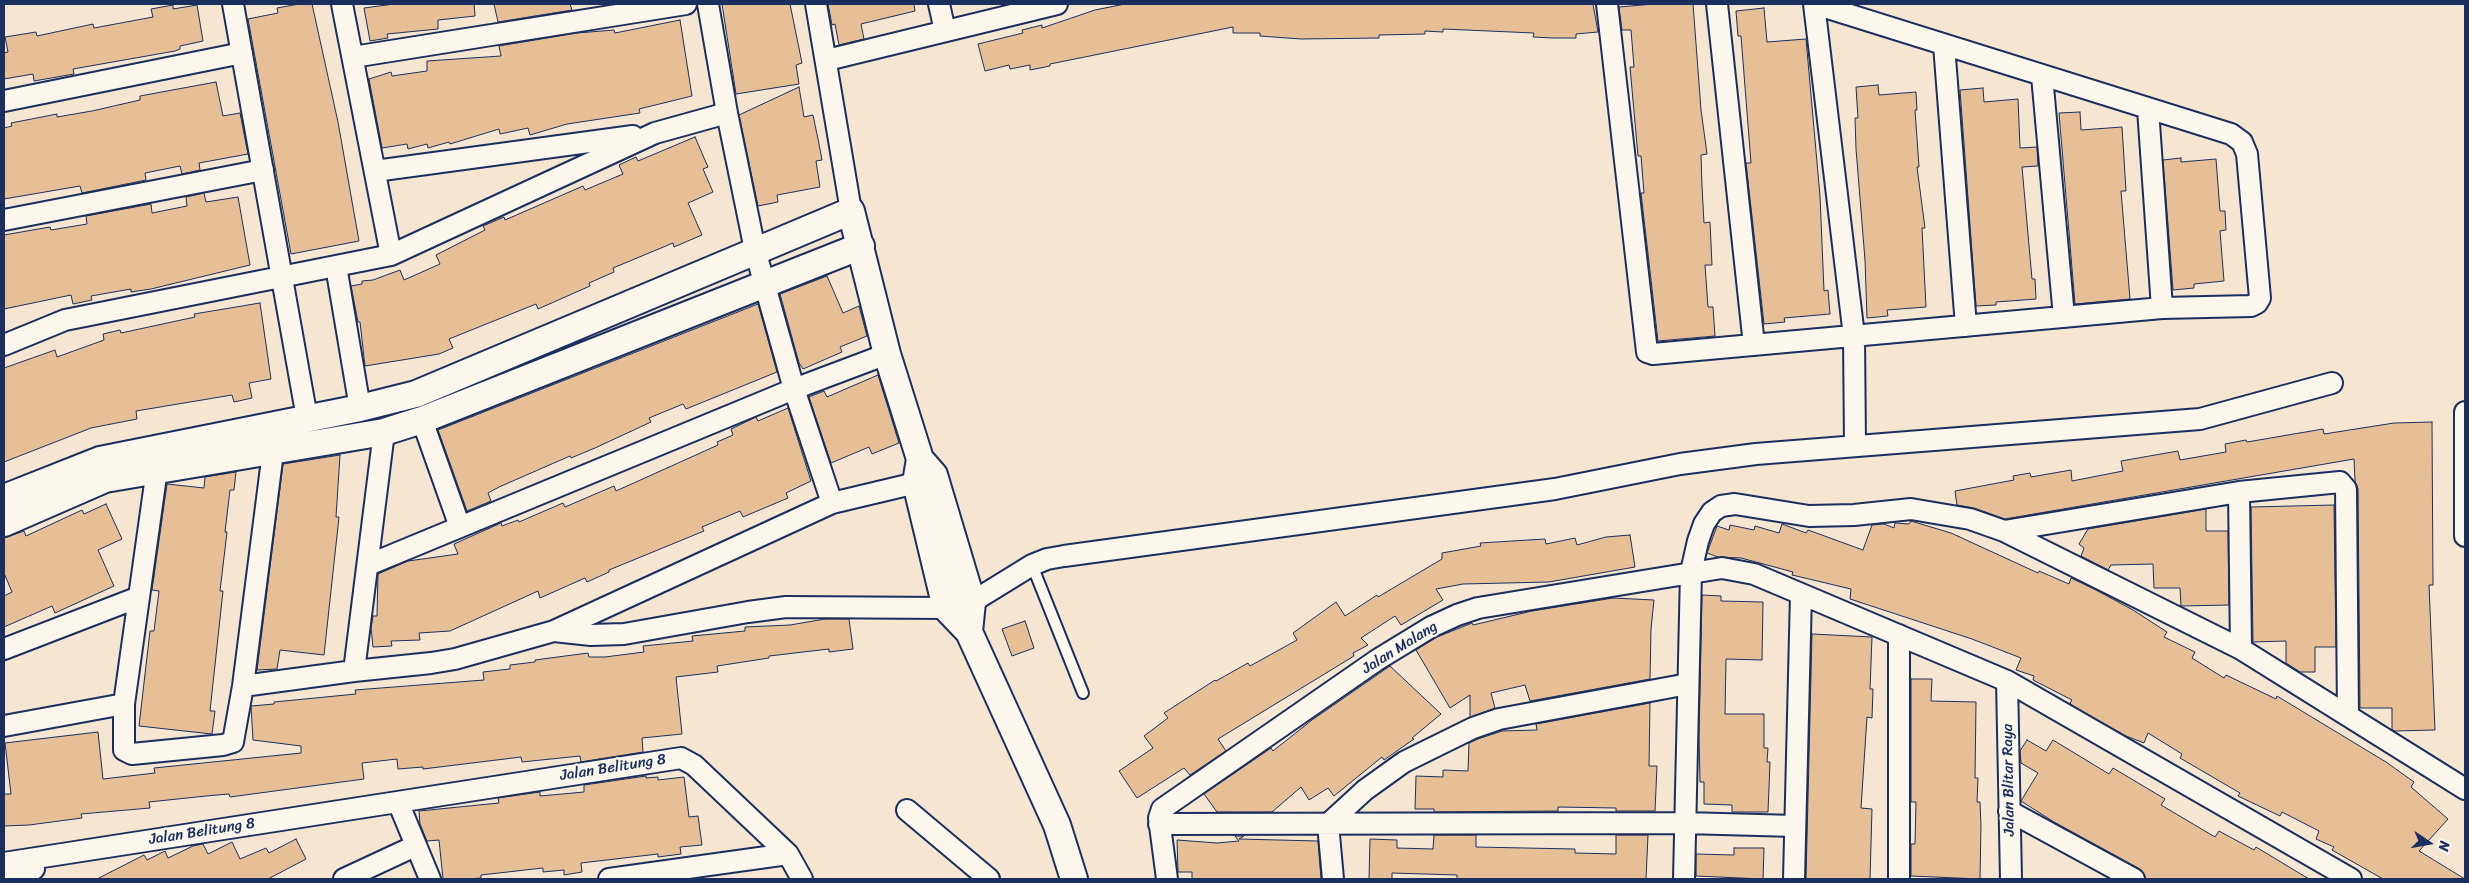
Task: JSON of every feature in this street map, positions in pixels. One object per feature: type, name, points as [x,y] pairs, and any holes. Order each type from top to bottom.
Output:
[{"type":"street","points":[[233,4],[282,277],[318,416],[335,440]]},
{"type":"street","points":[[342,4],[391,255]]},
{"type":"street","points":[[353,57],[686,4]]},
{"type":"street","points":[[708,4],[727,112],[755,250],[794,389],[832,503]]},
{"type":"street","points":[[816,4],[827,60],[851,211],[887,354],[924,472],[972,602],[969,632]]},
{"type":"street","points":[[939,4],[945,31]]},
{"type":"street","points":[[827,60],[1051,4]]},
{"type":"street","points":[[1607,4],[1645,349],[1653,354],[1754,345],[1854,336],[1966,326],[2162,308],[2251,306],[2257,303],[2260,298],[2247,154],[2242,142],[2231,134],[1814,4],[1854,336],[1855,445]]},
{"type":"street","points":[[1718,4],[1754,345]]},
{"type":"street","points":[[1944,44],[1966,326]]},
{"type":"street","points":[[4,101],[242,53]]},
{"type":"street","points":[[2042,76],[2064,317]]},
{"type":"street","points":[[2148,109],[2162,308]]},
{"type":"street","points":[[375,171],[655,133],[727,112]]},
{"type":"street","points":[[4,345],[65,320],[391,255],[655,133]]},
{"type":"street","points":[[4,220],[263,170]]},
{"type":"street","points":[[4,498],[100,460],[360,408],[416,394],[851,211]]},
{"type":"street","points":[[4,523],[105,479],[157,468],[273,452],[384,432],[422,420],[861,246]]},
{"type":"street","points":[[336,266],[360,408]]},
{"type":"street","points":[[368,565],[794,389],[887,354]]},
{"type":"street","points":[[554,631],[624,634],[786,607],[946,608],[972,602],[1032,565],[1047,559],[1064,556],[1555,489],[1680,464],[1756,454],[2200,419],[2332,383]]},
{"type":"street","points":[[2464,412],[2465,536]]},
{"type":"street","points":[[422,420],[460,527]]},
{"type":"street","points":[[354,671],[384,432]]},
{"type":"street","points":[[157,468],[124,704],[124,750],[127,753],[223,745],[233,742],[243,686],[273,452]]},
{"type":"street","points":[[243,686],[455,659],[554,631],[832,503],[924,472]]},
{"type":"street","points":[[924,472],[946,608],[969,632],[1057,824],[1074,879]]},
{"type":"street","points":[[2004,530],[2239,492],[2340,482],[2346,489],[2348,716]]},
{"type":"street","points":[[2239,492],[2241,649]]},
{"type":"street","points":[[1684,879],[1691,572],[1704,524],[1712,512],[1721,506],[1735,504],[1809,516],[1854,515],[1911,509],[1970,519],[2004,530],[2241,649],[2465,789]]},
{"type":"street","name":"Jalan Malang","points":[[1160,824],[1158,818],[1162,809],[1377,660],[1431,627],[1457,615],[1478,608],[1722,568],[1754,574],[2008,680],[2345,878]]},
{"type":"street","points":[[1794,879],[1801,594]]},
{"type":"street","points":[[4,649],[139,597]]},
{"type":"street","points":[[1899,635],[1899,879]]},
{"type":"street","name":"Jalan Blitar Raya","points":[[2008,680],[2010,879]]},
{"type":"street","points":[[1328,824],[1365,790],[1404,762],[1473,728],[1499,719],[1688,684]]},
{"type":"street","points":[[4,726],[124,704]]},
{"type":"street","name":"Jalan Belitung 8","points":[[13,879],[34,869],[401,801],[681,758],[694,765],[788,854],[802,879]]},
{"type":"street","points":[[1365,790],[1378,823]]},
{"type":"street","points":[[401,801],[415,846],[430,879]]},
{"type":"street","points":[[907,810],[989,879]]},
{"type":"street","points":[[2009,811],[2129,878]]},
{"type":"street","points":[[1167,879],[1160,824],[1684,823],[1795,826]]},
{"type":"street","points":[[1328,824],[1333,879]]},
{"type":"street","points":[[344,879],[415,846]]},
{"type":"street","points":[[609,879],[677,875],[788,854]]},
{"type":"street","name":"Jalan Belitung 8","points":[[4,863],[34,869]]},
{"type":"lane","points":[[1032,565],[1083,693]]},
{"type":"building","points":[[312,4],[338,122],[359,241],[291,254],[248,19],[278,13],[277,8]]},
{"type":"building","points":[[394,4],[474,4],[475,16],[438,20],[438,29],[387,34],[388,38],[370,41],[364,8]]},
{"type":"building","points":[[494,4],[570,4],[572,10],[498,22]]},
{"type":"building","points":[[722,4],[790,4],[802,63],[796,65],[799,84],[736,94]]},
{"type":"building","points":[[828,4],[914,4],[915,11],[861,24],[864,39],[839,45],[835,24],[832,25]]},
{"type":"building","points":[[1125,4],[1593,4],[1598,32],[1576,34],[1576,38],[1553,38],[1533,37],[1534,33],[1443,29],[1443,32],[1425,31],[1425,34],[1379,35],[1379,38],[1301,39],[1260,36],[1260,33],[1233,33],[1233,27],[1050,64],[1050,66],[1030,70],[1030,65],[1010,69],[1009,65],[985,71],[978,44],[1023,33],[1022,30],[1042,25],[1042,28],[1095,10]]},
{"type":"building","points":[[1654,4],[1693,4],[1701,110],[1707,154],[1701,155],[1702,186],[1704,223],[1710,222],[1712,265],[1705,265],[1708,307],[1713,307],[1715,336],[1658,341],[1641,193],[1644,193],[1641,156],[1638,156],[1630,67],[1634,67],[1631,30],[1622,30],[1619,7]]},
{"type":"building","points":[[173,5],[173,9],[197,5],[203,41],[180,46],[180,49],[175,51],[73,69],[74,74],[34,81],[33,74],[4,79],[4,53],[8,52],[5,37],[36,32],[37,36],[93,24],[94,28],[153,17],[151,9]]},
{"type":"building","points":[[1764,8],[1767,42],[1806,39],[1820,196],[1824,291],[1828,290],[1830,314],[1784,318],[1785,322],[1764,324],[1746,163],[1751,163],[1741,36],[1738,36],[1736,11]]},
{"type":"building","points":[[680,20],[692,96],[639,109],[640,113],[567,124],[530,135],[528,128],[500,134],[499,129],[450,144],[449,142],[428,148],[427,144],[408,149],[407,144],[382,148],[369,79],[391,72],[392,76],[427,71],[427,61],[501,56],[499,46],[577,33],[614,30],[615,33]]},
{"type":"building","points":[[216,82],[223,116],[240,113],[248,154],[199,163],[200,170],[182,174],[180,166],[145,173],[146,180],[82,193],[80,186],[4,199],[4,128],[12,126],[11,123],[57,114],[57,117],[92,111],[140,100],[140,96]]},
{"type":"building","points":[[1878,85],[1879,95],[1916,92],[1917,110],[1915,110],[1919,167],[1917,167],[1925,228],[1922,228],[1926,307],[1887,310],[1888,316],[1867,318],[1865,260],[1856,149],[1855,118],[1858,118],[1856,87]]},
{"type":"building","points":[[799,87],[804,117],[813,115],[822,160],[816,161],[820,187],[777,195],[778,202],[758,206],[739,115]]},
{"type":"building","points":[[1983,88],[1984,102],[2018,99],[2020,148],[2037,147],[2038,166],[2022,167],[2032,279],[2035,279],[2036,299],[1996,302],[1996,305],[1976,306],[1960,90]]},
{"type":"building","points":[[2080,112],[2081,130],[2122,127],[2126,191],[2121,191],[2130,299],[2075,304],[2059,113]]},
{"type":"building","points":[[695,137],[708,167],[703,169],[713,192],[688,203],[702,235],[674,247],[673,243],[613,268],[614,272],[589,283],[590,286],[538,309],[536,304],[449,339],[453,348],[439,354],[365,366],[360,322],[358,322],[351,286],[362,284],[362,281],[373,280],[400,270],[404,280],[440,264],[436,255],[485,230],[483,226],[504,217],[505,220],[583,186],[585,190],[623,174],[619,165],[636,157],[638,161]]},
{"type":"building","points":[[2181,158],[2181,162],[2216,159],[2220,211],[2225,211],[2226,230],[2220,231],[2224,281],[2194,284],[2194,288],[2173,290],[2163,160]]},
{"type":"building","points":[[204,193],[206,202],[238,197],[250,265],[151,289],[131,292],[131,289],[91,296],[92,300],[73,304],[71,295],[4,309],[4,235],[50,227],[51,230],[87,224],[86,216],[151,204],[152,213],[187,206],[186,197]]},
{"type":"building","points":[[827,276],[843,313],[859,306],[867,336],[840,347],[842,352],[803,369],[799,363],[780,294]]},
{"type":"building","points":[[260,303],[271,379],[249,383],[252,398],[234,402],[232,395],[136,411],[137,419],[91,428],[4,462],[4,368],[55,350],[57,357],[104,340],[103,334],[120,330],[121,333],[195,317],[194,314]]},
{"type":"building","points":[[758,304],[777,372],[686,409],[683,404],[649,418],[651,422],[595,448],[571,458],[570,456],[499,487],[488,493],[491,501],[467,511],[438,430]]},
{"type":"building","points":[[878,375],[899,443],[872,454],[869,447],[831,463],[809,397],[824,391],[827,397]]},
{"type":"building","points":[[788,408],[811,481],[786,493],[788,498],[743,517],[740,511],[702,527],[704,531],[609,570],[609,572],[587,582],[585,578],[540,598],[538,591],[450,631],[419,633],[420,640],[391,641],[392,646],[373,647],[371,628],[373,616],[377,616],[378,574],[408,561],[458,554],[454,544],[501,523],[502,526],[518,520],[519,522],[563,503],[565,507],[614,486],[616,491],[718,445],[717,442],[733,435],[731,429],[756,417],[758,421]]},
{"type":"building","points":[[2432,422],[2433,585],[2429,585],[2435,730],[2395,731],[2392,730],[2392,708],[2360,708],[2358,489],[2355,481],[2354,459],[2005,519],[1974,508],[1957,505],[1955,491],[2014,480],[2013,476],[2030,473],[2031,477],[2071,470],[2072,481],[2123,471],[2121,461],[2178,451],[2180,460],[2226,452],[2225,444],[2246,440],[2247,442],[2323,429],[2324,434],[2394,423]]},
{"type":"building","points":[[340,455],[336,517],[339,517],[324,655],[280,650],[277,669],[257,670],[283,464]]},
{"type":"building","points":[[236,472],[234,490],[230,490],[225,532],[227,532],[220,591],[223,591],[210,711],[215,711],[212,734],[139,726],[150,631],[154,631],[159,591],[152,590],[167,484],[204,488],[205,477]]},
{"type":"building","points":[[106,504],[122,539],[98,550],[114,586],[55,613],[52,606],[4,627],[4,596],[12,592],[4,573],[4,538],[24,531],[26,536],[82,510],[84,514]]},
{"type":"building","points":[[2334,505],[2336,647],[2315,647],[2315,672],[2300,672],[2286,663],[2286,641],[2253,642],[2251,507]]},
{"type":"building","points":[[2206,509],[2206,531],[2228,531],[2229,605],[2181,606],[2180,588],[2154,588],[2153,564],[2111,565],[2108,570],[2081,556],[2084,548],[2079,544],[2088,529]]},
{"type":"building","points":[[1911,521],[1951,533],[2038,573],[2039,571],[2069,584],[2071,578],[2096,590],[2133,610],[2167,632],[2164,637],[2195,652],[2192,658],[2224,678],[2226,675],[2276,699],[2277,696],[2386,762],[2414,782],[2411,787],[2448,819],[2419,851],[2465,879],[2383,879],[2332,850],[2334,847],[2316,839],[2319,831],[2282,812],[2280,816],[2238,796],[2240,793],[2180,758],[2182,754],[2148,733],[2144,743],[2126,736],[2073,706],[2070,703],[2072,700],[2033,680],[2034,676],[2016,670],[2021,658],[1972,639],[1850,599],[1851,589],[1792,575],[1793,572],[1741,558],[1718,557],[1707,553],[1717,526],[1729,530],[1730,525],[1754,530],[1755,526],[1779,533],[1782,524],[1806,533],[1808,530],[1863,550],[1872,525],[1884,524],[1894,528],[1895,523],[1909,524]]},
{"type":"building","points":[[1630,535],[1635,567],[1549,582],[1463,584],[1436,589],[1443,600],[1401,625],[1395,616],[1361,638],[1368,645],[1353,653],[1354,656],[1218,739],[1226,751],[1190,775],[1184,768],[1137,798],[1119,771],[1153,748],[1144,736],[1168,718],[1164,713],[1215,680],[1248,663],[1250,666],[1297,640],[1293,633],[1336,602],[1345,616],[1377,595],[1378,597],[1442,559],[1442,553],[1481,546],[1480,543],[1545,539],[1546,544],[1575,538],[1577,545],[1606,537]]},
{"type":"building","points":[[1702,595],[1721,596],[1721,601],[1763,602],[1762,660],[1726,659],[1725,714],[1764,714],[1764,748],[1768,748],[1767,762],[1770,762],[1768,812],[1732,812],[1732,805],[1704,804],[1704,782],[1700,782],[1699,736]]},
{"type":"building","points":[[1613,598],[1654,600],[1651,629],[1650,679],[1530,701],[1525,685],[1491,693],[1495,708],[1470,717],[1470,695],[1450,708],[1416,650],[1437,637],[1472,623],[1473,625],[1532,611]]},
{"type":"building","points":[[825,619],[849,619],[853,649],[829,652],[829,649],[769,656],[769,658],[717,666],[718,672],[676,677],[682,734],[642,738],[643,752],[581,762],[580,756],[522,762],[521,757],[423,769],[423,767],[398,769],[397,759],[362,763],[364,779],[230,797],[229,794],[149,802],[150,808],[81,814],[82,818],[29,825],[4,826],[4,794],[11,794],[5,743],[98,732],[103,779],[155,773],[154,768],[301,753],[301,746],[253,740],[251,706],[356,694],[355,690],[484,680],[483,672],[510,669],[510,665],[535,662],[535,660],[588,653],[589,657],[605,657],[644,652],[643,646],[693,641],[692,636],[745,631],[745,627],[790,625]]},
{"type":"building","points":[[1025,621],[1034,648],[1012,656],[1002,629]]},
{"type":"building","points":[[1812,634],[1872,637],[1870,689],[1873,689],[1872,718],[1867,717],[1861,808],[1872,809],[1870,879],[1806,879]]},
{"type":"building","points":[[1390,666],[1441,714],[1412,738],[1414,739],[1384,760],[1382,757],[1334,796],[1328,788],[1309,800],[1301,787],[1272,812],[1217,812],[1204,794],[1271,748],[1273,751],[1312,720]]},
{"type":"building","points":[[1911,679],[1932,679],[1931,701],[1976,702],[1975,778],[1978,778],[1977,802],[1980,802],[1980,879],[1911,876],[1911,844],[1915,844],[1916,802],[1911,802]]},
{"type":"building","points":[[1650,703],[1649,766],[1657,766],[1655,811],[1616,811],[1616,808],[1558,807],[1558,811],[1434,812],[1434,809],[1415,809],[1416,776],[1443,777],[1443,770],[1468,771],[1469,743],[1502,731],[1537,730],[1536,724]]},
{"type":"building","points":[[2027,740],[2046,751],[2053,740],[2109,774],[2113,768],[2165,799],[2161,805],[2215,837],[2219,831],[2254,850],[2256,847],[2309,879],[2146,879],[2140,869],[2054,822],[2021,801],[2038,773],[2021,763],[2020,751]]},
{"type":"building","points":[[646,776],[646,778],[658,777],[658,780],[684,777],[689,817],[698,816],[702,845],[680,847],[681,854],[658,857],[658,854],[581,863],[582,872],[564,875],[564,870],[543,872],[543,868],[481,875],[481,878],[443,879],[439,840],[427,841],[420,824],[419,811],[499,803],[498,798],[540,792],[540,796],[584,792],[584,785]]},
{"type":"building","points":[[1434,835],[1476,835],[1476,847],[1575,849],[1575,853],[1616,854],[1616,835],[1648,835],[1646,879],[1457,879],[1457,875],[1392,873],[1392,879],[1369,879],[1370,839],[1397,840],[1397,848],[1433,849]]},
{"type":"building","points":[[1235,836],[1244,836],[1239,839],[1318,841],[1321,879],[1192,879],[1192,872],[1178,872],[1177,840],[1217,843],[1239,841]]},
{"type":"building","points":[[296,839],[306,859],[268,879],[97,879],[144,855],[147,860],[165,851],[168,858],[193,846],[203,844],[208,854],[232,842],[240,859],[266,848],[269,853]]},
{"type":"building","points":[[1734,848],[1764,848],[1763,879],[1696,876],[1696,854],[1734,855]]}]
